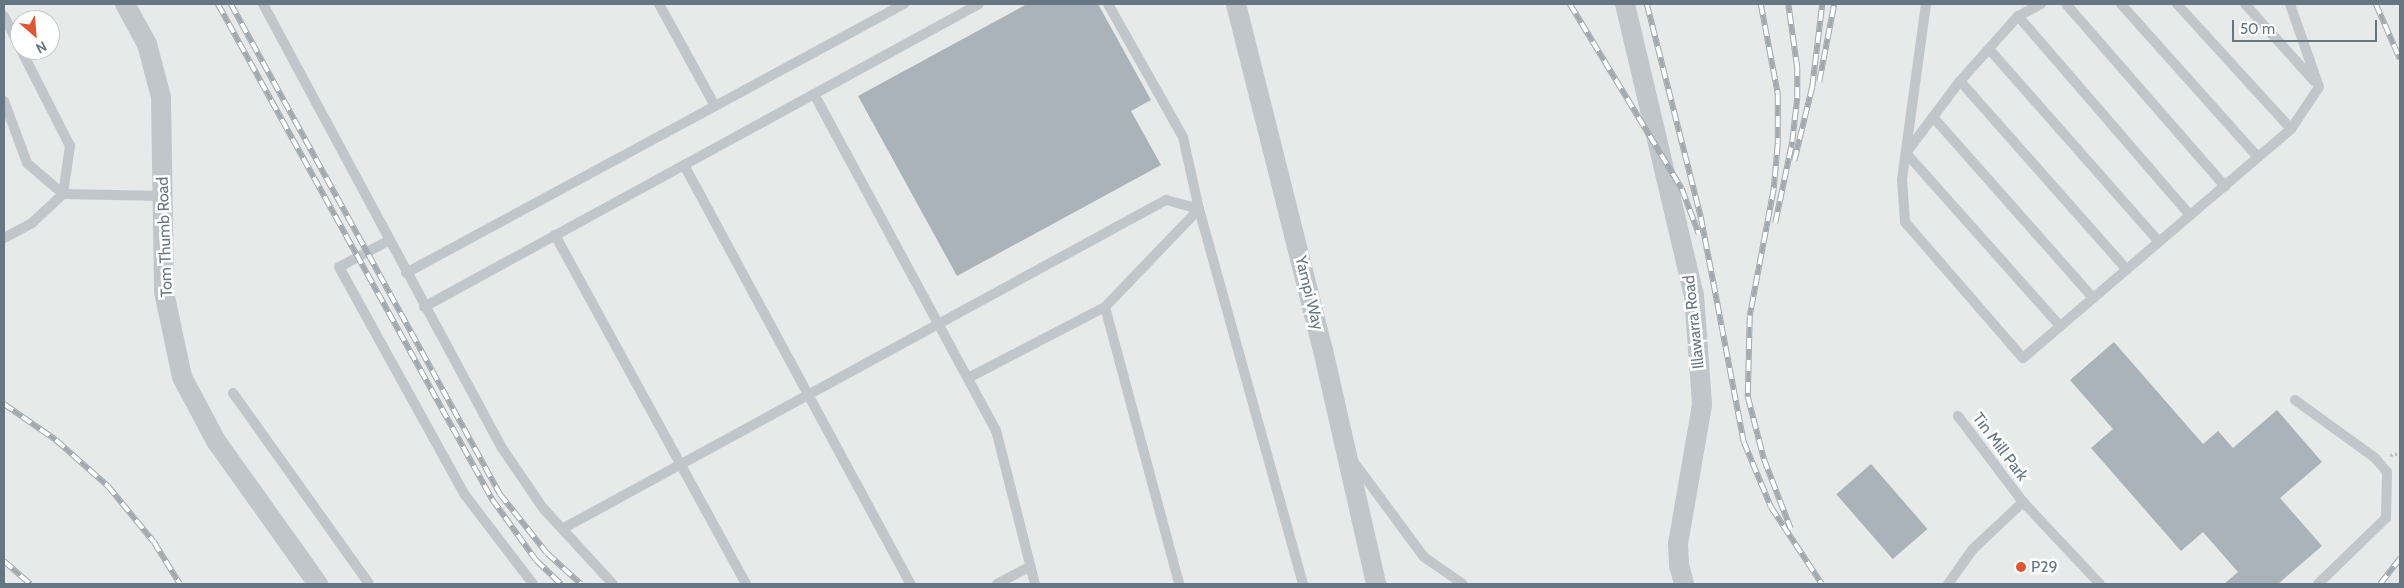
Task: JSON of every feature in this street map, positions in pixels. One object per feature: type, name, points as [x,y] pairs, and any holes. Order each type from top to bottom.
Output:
[{"type":"street","name":"Tom Thumb Road","points":[[125,4],[147,44],[161,97],[164,292],[182,377],[216,441],[318,584]]},
{"type":"street","name":"Yampi Way","points":[[1236,4],[1346,452],[1376,584]]},
{"type":"street","name":"Illawarra Road","points":[[1625,4],[1694,295],[1702,405],[1678,544],[1679,565],[1684,584]]},
{"type":"lane","points":[[263,4],[406,274],[502,448],[543,508],[613,584]]},
{"type":"lane","points":[[659,4],[715,106]]},
{"type":"lane","points":[[406,274],[904,4]]},
{"type":"lane","points":[[424,307],[980,4]]},
{"type":"lane","points":[[1108,4],[1183,137],[1199,209],[1303,584]]},
{"type":"lane","points":[[1926,4],[1902,179],[1904,222],[2024,358],[2291,129],[2319,87]]},
{"type":"lane","points":[[1906,153],[1960,82],[2018,16],[2040,4]]},
{"type":"lane","points":[[2066,4],[2225,186]]},
{"type":"lane","points":[[2121,4],[2258,157]]},
{"type":"lane","points":[[2177,4],[2291,129]]},
{"type":"lane","points":[[2245,4],[2319,87]]},
{"type":"lane","points":[[2290,4],[2319,87]]},
{"type":"lane","points":[[4,16],[10,28]]},
{"type":"lane","points":[[2018,16],[2190,215]]},
{"type":"lane","points":[[1989,49],[2159,242]]},
{"type":"lane","points":[[4,238],[32,223],[63,194],[70,146],[26,60]]},
{"type":"lane","points":[[1960,82],[2127,270]]},
{"type":"lane","points":[[814,94],[996,430],[1035,584]]},
{"type":"lane","points":[[4,101],[27,163],[63,194],[162,196]]},
{"type":"lane","points":[[1933,117],[2093,298]]},
{"type":"lane","points":[[1906,153],[2060,326]]},
{"type":"lane","points":[[684,165],[912,584]]},
{"type":"lane","points":[[562,529],[1166,200],[1199,209]]},
{"type":"lane","points":[[968,378],[1105,307],[1199,209]]},
{"type":"lane","points":[[555,235],[746,584]]},
{"type":"lane","points":[[388,240],[339,267],[465,494],[533,584]]},
{"type":"lane","points":[[1105,307],[1179,584]]},
{"type":"lane","points":[[234,393],[369,584]]},
{"type":"lane","points":[[2295,400],[2375,458],[2387,472],[2386,518],[2318,584]]},
{"type":"lane","name":"Tin Mill Park","points":[[1948,584],[1973,549],[2010,511],[2023,502],[1958,416]]},
{"type":"lane","points":[[1346,452],[1424,557],[1463,584]]},
{"type":"lane","points":[[2023,502],[2100,584]]},
{"type":"lane","points":[[997,584],[1031,566]]},
{"type":"shaded area","points":[[4,4],[2400,4],[2400,584],[4,584]]},
{"type":"building","points":[[1027,4],[1098,4],[1151,100],[1131,111],[1161,165],[957,276],[858,96]]},
{"type":"building","points":[[2114,342],[2203,444],[2218,431],[2233,448],[2277,410],[2322,462],[2280,498],[2322,546],[2278,584],[2224,584],[2238,572],[2203,532],[2181,551],[2091,448],[2113,429],[2070,380]]},
{"type":"building","points":[[1871,464],[1927,529],[1893,559],[1836,494]]},
{"type":"railway","points":[[218,4],[492,499],[536,560],[561,584]]},
{"type":"railway","points":[[231,4],[500,494],[547,553],[581,584]]},
{"type":"railway","points":[[1570,4],[1682,189],[1699,234]]},
{"type":"railway","points":[[1647,4],[1701,217],[1744,442],[1771,507],[1822,584]]},
{"type":"railway","points":[[1761,4],[1778,94],[1778,144],[1774,189],[1750,316],[1748,397],[1764,459],[1791,529]]},
{"type":"railway","points":[[1775,223],[1792,142],[1797,98],[1797,68],[1788,4]]},
{"type":"railway","points":[[1794,161],[1812,87],[1822,4]]},
{"type":"railway","points":[[1819,82],[1834,4]]},
{"type":"railway","points":[[2376,4],[2400,59]]},
{"type":"railway","points":[[4,404],[56,440],[108,486],[154,542],[180,584]]},
{"type":"railway","points":[[2380,584],[2400,558]]},
{"type":"railway","points":[[4,561],[30,584]]},
{"type":"place","name":"P29","points":[[2021,567]]}]
